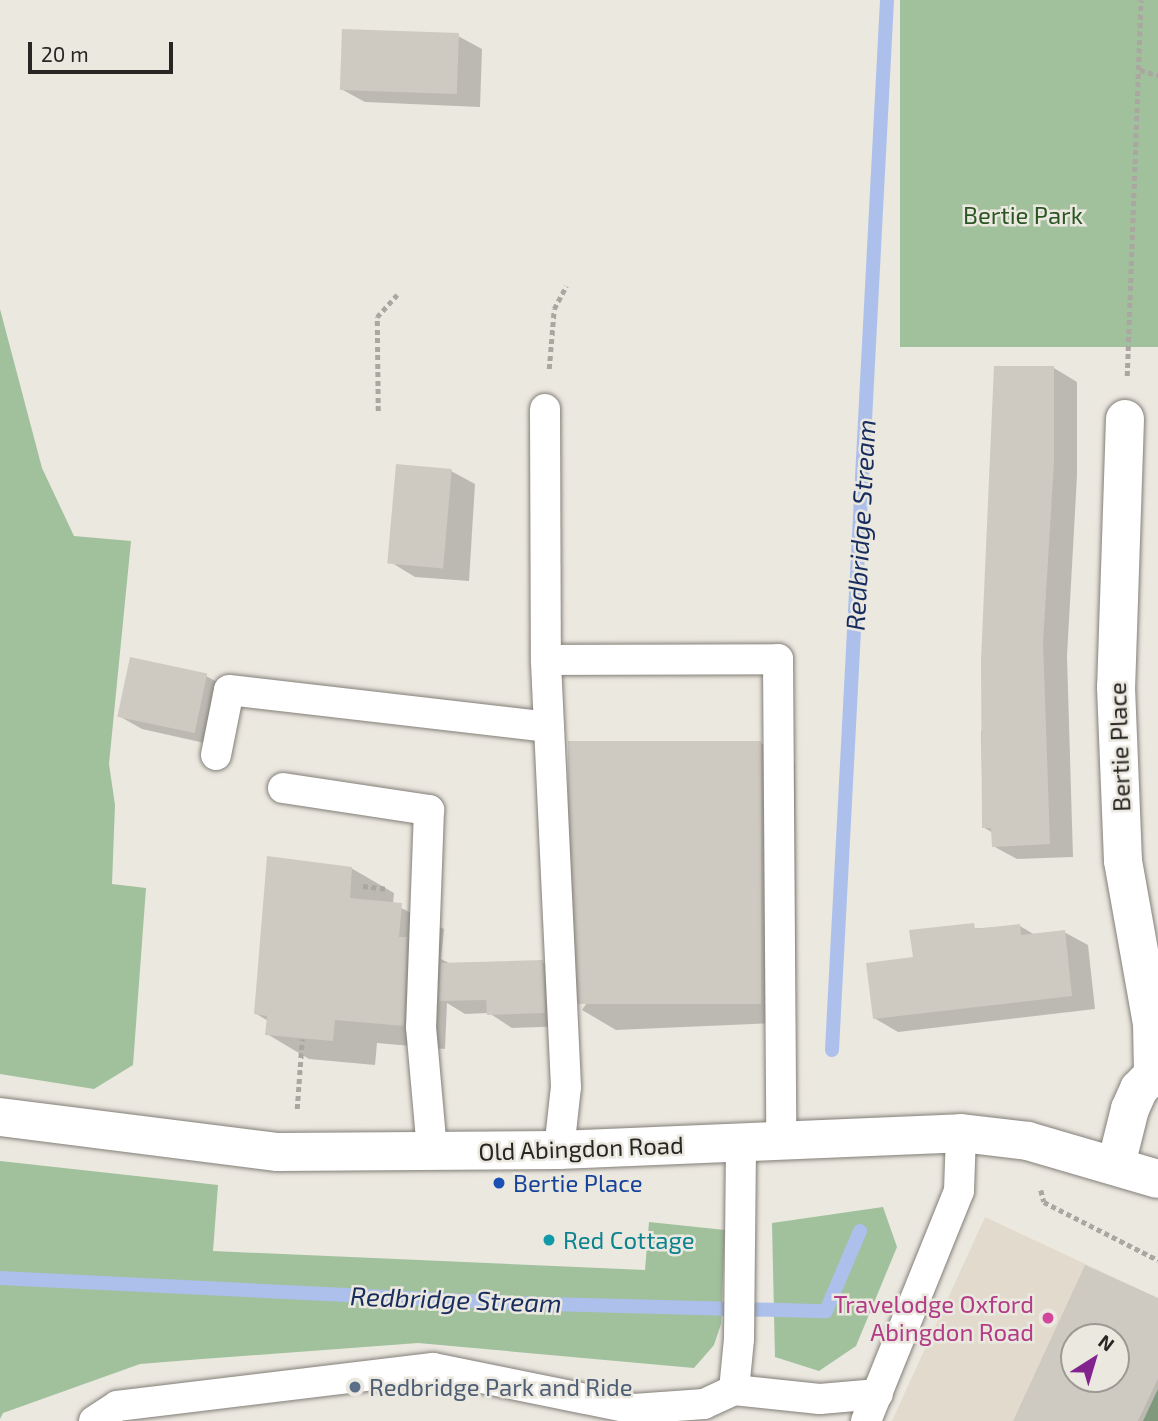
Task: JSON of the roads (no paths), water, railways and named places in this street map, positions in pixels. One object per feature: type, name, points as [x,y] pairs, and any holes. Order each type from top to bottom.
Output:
[{"type":"street","name":"Bertie Place","points":[[1125,419],[1116,687],[1123,861],[1152,1023],[1155,1070]]},
{"type":"street","points":[[1116,1166],[1130,1110],[1155,1070]]},
{"type":"street","name":"Old Abingdon Road","points":[[7,1117],[278,1152],[559,1150],[961,1133],[1028,1141],[1158,1179]]},
{"type":"lane","points":[[545,408],[546,660],[566,1087],[559,1150]]},
{"type":"lane","points":[[546,660],[778,659],[781,1141]]},
{"type":"lane","points":[[216,755],[229,690],[549,727]]},
{"type":"lane","points":[[283,788],[429,810],[421,1027],[432,1151]]},
{"type":"lane","points":[[866,1421],[959,1191],[961,1133]]},
{"type":"lane","points":[[734,1390],[739,1339],[741,1143]]},
{"type":"lane","points":[[94,1421],[117,1406],[433,1368],[607,1413],[704,1404],[734,1390],[820,1399],[878,1394]]},
{"type":"waterway","name":"Redbridge Stream","points":[[832,1050],[887,0]]},
{"type":"waterway","name":"Redbridge Stream","points":[[0,1278],[510,1303],[826,1311],[860,1231]]},
{"type":"place","name":"Bertie Place","points":[[499,1183]]},
{"type":"place","name":"Red Cottage","points":[[549,1240]]},
{"type":"place","name":"Travelodge Oxford Abingdon Road","points":[[1048,1318]]},
{"type":"place","name":"Redbridge Park and Ride","points":[[355,1387]]},
{"type":"park label","name":"Bertie Park","points":[[1023,215]]}]
